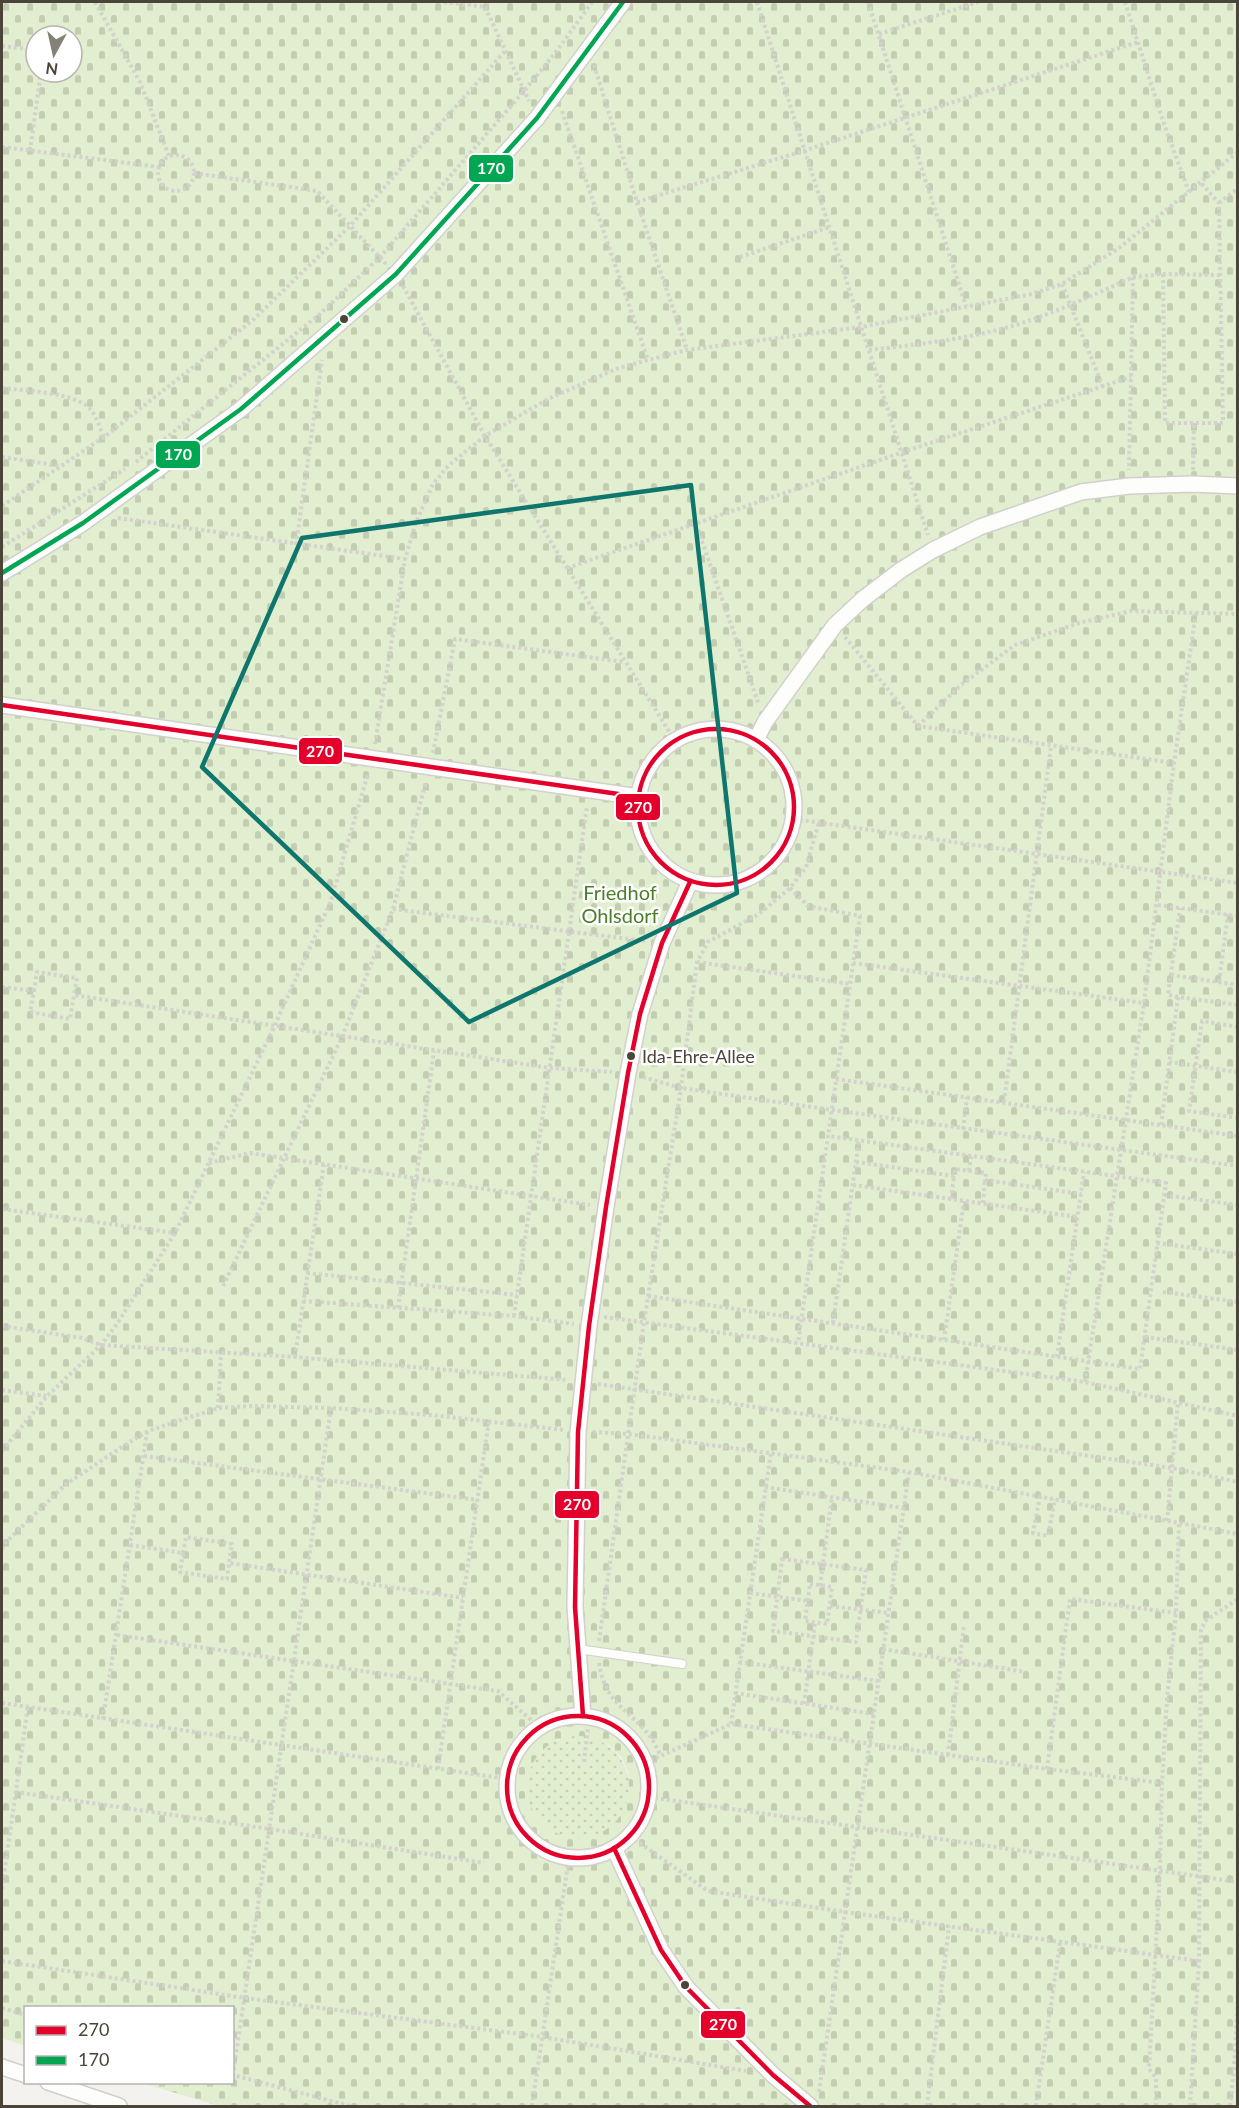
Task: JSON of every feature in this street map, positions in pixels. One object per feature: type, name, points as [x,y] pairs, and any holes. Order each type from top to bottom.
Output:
[{"type":"street","points":[[2,573],[93,515],[241,408],[396,274],[537,118],[623,2]]},
{"type":"street","points":[[756,740],[765,722],[835,625],[863,598],[933,550],[980,527],[1082,492],[1129,486],[1193,484],[1238,486]]},
{"type":"street","points":[[2,705],[639,797]]},
{"type":"street","points":[[715,729],[736,732],[756,740],[774,754],[788,774],[794,797],[794,819],[785,847],[767,867],[744,881],[717,886],[690,882],[667,868],[650,849],[640,824],[639,797],[645,775],[657,756],[675,741],[694,732],[715,729]]},
{"type":"street","points":[[586,1716],[575,1607],[578,1432],[590,1320],[606,1207],[640,1014],[662,943],[690,882]]},
{"type":"street","points":[[586,1716],[608,1722],[623,1732],[636,1746],[645,1763],[649,1781],[649,1797],[641,1820],[630,1836],[614,1848],[592,1856],[569,1857],[544,1849],[524,1833],[511,1810],[507,1795],[507,1779],[510,1764],[517,1750],[539,1727],[560,1718],[586,1716]]},
{"type":"street","points":[[614,1848],[661,1950],[686,1987],[773,2075],[814,2101]]},
{"type":"street","points":[[2,2067],[24,2074]]},
{"type":"street","points":[[54,2084],[120,2106]]},
{"type":"lane","points":[[578,1649],[682,1664]]},
{"type":"path","points":[[95,2],[141,81],[169,156]]},
{"type":"path","points":[[444,2],[485,7]]},
{"type":"path","points":[[485,7],[488,2]]},
{"type":"path","points":[[2,547],[131,466],[320,314],[380,257],[524,91],[556,52],[591,2]]},
{"type":"path","points":[[757,2],[933,550]]},
{"type":"path","points":[[868,2],[966,306]]},
{"type":"path","points":[[879,33],[978,2]]},
{"type":"path","points":[[1125,2],[1163,121],[1189,192]]},
{"type":"path","points":[[485,7],[537,118]]},
{"type":"path","points":[[637,202],[806,150],[1138,42]]},
{"type":"path","points":[[2,46],[24,49]]},
{"type":"path","points":[[589,48],[637,202],[687,350]]},
{"type":"path","points":[[2,506],[104,437],[253,320],[350,226],[505,51]]},
{"type":"path","points":[[30,151],[39,84]]},
{"type":"path","points":[[556,93],[648,360]]},
{"type":"path","points":[[2,147],[159,167]]},
{"type":"path","points":[[2,1451],[47,1396],[100,1345],[117,1324],[175,1233],[274,1027],[330,903],[372,759],[405,559],[416,522],[433,484],[449,465],[485,436],[548,399],[616,369],[687,350],[861,327],[1032,294],[1062,284],[1119,249],[1238,152]]},
{"type":"path","points":[[181,155],[187,158],[194,167],[194,179],[187,188],[171,190],[159,178],[159,167],[169,156],[181,155]]},
{"type":"path","points":[[194,173],[317,191],[396,274],[485,436],[675,741]]},
{"type":"path","points":[[1163,274],[1165,423],[1223,423],[1219,203],[1201,183]]},
{"type":"path","points":[[1219,203],[1238,188]]},
{"type":"path","points":[[740,257],[830,227]]},
{"type":"path","points":[[869,350],[937,342],[1005,328],[1070,306],[1132,277],[1163,274],[1220,275]]},
{"type":"path","points":[[1129,486],[1132,277]]},
{"type":"path","points":[[1062,284],[1103,387]]},
{"type":"path","points":[[296,545],[326,335]]},
{"type":"path","points":[[567,568],[903,452],[1131,377]]},
{"type":"path","points":[[2,388],[72,398],[84,403],[93,412],[104,437]]},
{"type":"path","points":[[1193,484],[1194,423]]},
{"type":"path","points":[[2,457],[61,466]]},
{"type":"path","points":[[93,515],[405,559]]},
{"type":"path","points":[[696,524],[765,722]]},
{"type":"path","points":[[918,726],[961,685],[1015,645],[1079,623],[1131,611],[1238,614]]},
{"type":"path","points":[[1085,1382],[1144,1003],[1174,763],[1196,612]]},
{"type":"path","points":[[835,625],[918,726],[1174,763]]},
{"type":"path","points":[[223,1286],[342,1037],[393,909],[430,767],[454,639],[624,662]]},
{"type":"path","points":[[1004,1102],[1051,746]]},
{"type":"path","points":[[514,1316],[590,790]]},
{"type":"path","points":[[794,819],[1238,883]]},
{"type":"path","points":[[661,1756],[649,1736],[612,1699],[602,1677],[598,1652],[644,1322],[681,1088],[697,962],[708,942],[759,914],[790,888],[806,867],[819,822]]},
{"type":"path","points":[[790,888],[808,906],[860,916],[798,1343]]},
{"type":"path","points":[[1158,904],[1238,916]]},
{"type":"path","points":[[1180,908],[1168,995],[1238,1005]]},
{"type":"path","points":[[393,909],[662,943]]},
{"type":"path","points":[[1219,982],[1228,914]]},
{"type":"path","points":[[697,962],[850,984]]},
{"type":"path","points":[[853,963],[1144,1003]]},
{"type":"path","points":[[37,972],[77,978],[70,1019],[30,1012],[34,991],[37,972]]},
{"type":"path","points":[[1171,975],[1238,985]]},
{"type":"path","points":[[2,987],[34,991]]},
{"type":"path","points":[[74,995],[550,1068],[628,1073],[681,1088],[1238,1166]]},
{"type":"path","points":[[1161,1125],[1178,997]]},
{"type":"path","points":[[1238,1027],[1202,1022],[1189,1111],[1238,1118]]},
{"type":"path","points":[[398,1308],[434,1051]]},
{"type":"path","points":[[1169,1062],[1238,1072]]},
{"type":"path","points":[[836,1079],[1238,1136]]},
{"type":"path","points":[[963,1129],[967,1097]]},
{"type":"path","points":[[648,1296],[1140,1369],[1166,1183],[828,1136]]},
{"type":"path","points":[[833,1323],[859,1140]]},
{"type":"path","points":[[209,1163],[250,1153],[606,1207]]},
{"type":"path","points":[[969,1171],[971,1156]]},
{"type":"path","points":[[856,1162],[954,1176]]},
{"type":"path","points":[[295,1358],[324,1164]]},
{"type":"path","points":[[951,1199],[955,1169],[986,1173],[983,1203]]},
{"type":"path","points":[[1058,1357],[1084,1172]]},
{"type":"path","points":[[986,1180],[1081,1194]]},
{"type":"path","points":[[853,1185],[1078,1217]]},
{"type":"path","points":[[1164,1194],[1238,1205]]},
{"type":"path","points":[[944,1340],[964,1201]]},
{"type":"path","points":[[2,1209],[175,1233]]},
{"type":"path","points":[[1157,1243],[1238,1254]]},
{"type":"path","points":[[307,1273],[517,1295]]},
{"type":"path","points":[[1163,1292],[1238,1302]]},
{"type":"path","points":[[303,1300],[514,1316],[644,1322],[1085,1382],[1238,1416]]},
{"type":"path","points":[[2,1326],[82,1338],[100,1345],[295,1358],[583,1382],[1172,1468],[1238,1482]]},
{"type":"path","points":[[1144,1337],[1238,1350]]},
{"type":"path","points":[[218,1408],[221,1353]]},
{"type":"path","points":[[2,1390],[47,1396]]},
{"type":"path","points":[[1167,1521],[1178,1403]]},
{"type":"path","points":[[2,1550],[5,1544],[66,1484],[148,1431],[218,1408],[331,1408],[489,1420],[578,1432],[629,1434],[909,1472],[1238,1534]]},
{"type":"path","points":[[234,2069],[331,1408]]},
{"type":"path","points":[[438,1769],[489,1420]]},
{"type":"path","points":[[103,1719],[148,1431]]},
{"type":"path","points":[[731,1724],[771,1452]]},
{"type":"path","points":[[144,1456],[478,1500]]},
{"type":"path","points":[[814,2101],[845,1912],[909,1472]]},
{"type":"path","points":[[765,1487],[903,1508]]},
{"type":"path","points":[[1040,1496],[1033,1533],[1047,1536],[1055,1499]]},
{"type":"path","points":[[820,1586],[832,1497]]},
{"type":"path","points":[[1156,2106],[1156,2078],[1149,2069],[1160,1871],[1162,1783],[1167,1698],[1176,1613],[1179,1523]]},
{"type":"path","points":[[186,1537],[232,1544],[229,1563],[227,1579],[180,1572],[186,1537]]},
{"type":"path","points":[[130,1545],[183,1553]]},
{"type":"path","points":[[782,1559],[823,1564],[866,1570],[856,1642],[773,1631],[782,1559]]},
{"type":"path","points":[[229,1563],[464,1598]]},
{"type":"path","points":[[810,1584],[820,1586],[832,1587],[827,1624],[806,1621],[810,1584]]},
{"type":"path","points":[[750,1593],[808,1601]]},
{"type":"path","points":[[1047,1769],[1070,1599],[1176,1613]]},
{"type":"path","points":[[1190,2106],[1199,1962],[1201,1630],[1205,1621],[1238,1599]]},
{"type":"path","points":[[830,1605],[889,1613]]},
{"type":"path","points":[[804,1704],[815,1622]]},
{"type":"path","points":[[948,1755],[964,1625]]},
{"type":"path","points":[[117,1635],[498,1691],[539,1727]]},
{"type":"path","points":[[883,1649],[1026,1672]]},
{"type":"path","points":[[739,1662],[878,1681]]},
{"type":"path","points":[[735,1693],[874,1714]]},
{"type":"path","points":[[2,1703],[507,1779]]},
{"type":"path","points":[[2,1889],[28,1706]]},
{"type":"path","points":[[584,1762],[586,1716]]},
{"type":"path","points":[[645,1763],[731,1724],[1162,1783]]},
{"type":"path","points":[[15,1792],[484,1863]]},
{"type":"path","points":[[649,1797],[1238,1882]]},
{"type":"path","points":[[630,1836],[708,1891],[1199,1962]]},
{"type":"path","points":[[532,2106],[569,1857]]},
{"type":"path","points":[[927,2106],[949,1926]]},
{"type":"path","points":[[1036,2106],[1060,1942]]},
{"type":"path","points":[[2,1961],[245,1998],[543,2037],[773,2075]]},
{"type":"path","points":[[1230,2106],[1238,1993]]},
{"type":"path","points":[[2,2008],[24,2014]]},
{"type":"path","points":[[234,2075],[350,2106]]},
{"type":"highlighted area","points":[[691,485],[737,893],[469,1022],[202,767],[302,538]]},
{"type":"green space","name":"Friedhof Ohlsdorf","points":[[2,2],[1237,2],[1237,2106],[219,2106],[145,2084],[234,2084],[234,2006],[24,2006],[24,2046],[2,2038]],"holes":[[[559,1739],[609,1745],[622,1758],[629,1774],[540,1821],[529,1797],[529,1775],[539,1755],[548,1747]]]},
{"type":"green space","points":[[578,1736],[598,1739],[607,1744],[621,1758],[626,1767],[629,1787],[626,1807],[621,1816],[607,1830],[598,1835],[578,1838],[558,1835],[549,1830],[535,1816],[530,1807],[527,1787],[530,1767],[535,1758],[549,1744],[558,1739]]},
{"type":"transit line","name":"170","points":[[2,573],[83,523],[241,409],[396,274],[537,118],[623,2]]},
{"type":"transit line","name":"270","points":[[2,705],[639,797]]},
{"type":"transit line","name":"270","points":[[716,729],[746,735],[771,752],[788,777],[794,807],[788,837],[771,862],[746,879],[716,885],[686,879],[661,862],[644,837],[638,807],[644,777],[661,752],[686,735],[716,729]]},
{"type":"transit line","name":"270","points":[[583,1716],[575,1607],[578,1432],[589,1326],[606,1207],[640,1014],[662,943],[690,882]]},
{"type":"transit line","name":"270","points":[[578,1716],[605,1722],[628,1737],[643,1760],[649,1787],[643,1814],[628,1837],[605,1852],[578,1858],[551,1852],[528,1837],[513,1814],[507,1787],[513,1760],[528,1737],[551,1722],[578,1716]]},
{"type":"transit line","name":"270","points":[[614,1848],[661,1950],[686,1987],[773,2075],[810,2106]]},
{"type":"place","name":"Ida-Ehre-Allee","points":[[631,1056]]}]
